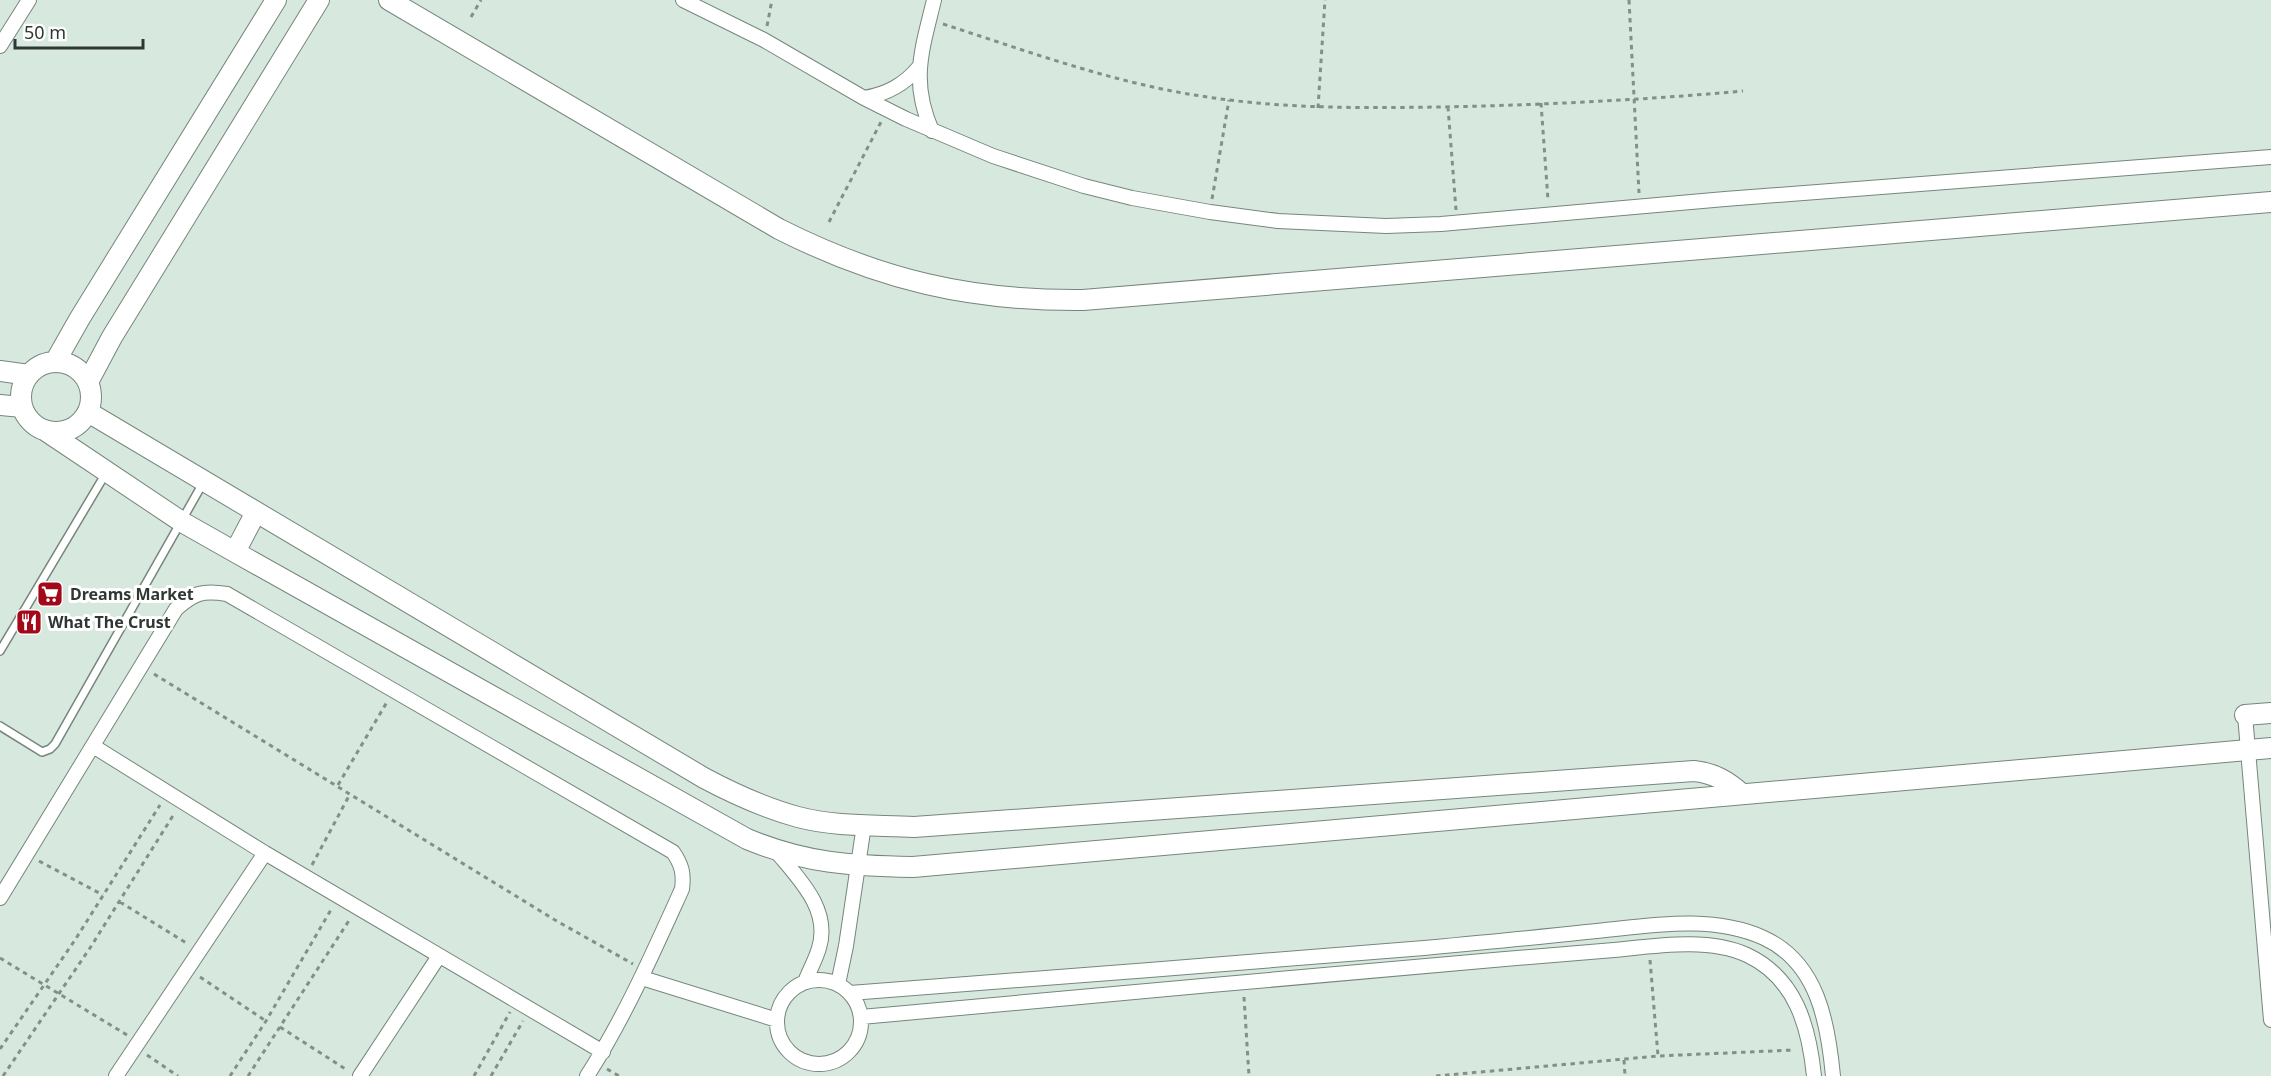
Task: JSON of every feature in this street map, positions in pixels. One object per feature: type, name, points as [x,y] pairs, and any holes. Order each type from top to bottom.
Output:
[{"type":"street","points":[[0,46],[28,0]]},
{"type":"street","points":[[55,362],[78,320],[276,0]]},
{"type":"street","points":[[88,382],[118,326],[318,0]]},
{"type":"street","points":[[388,0],[768,223],[811,245],[870,269],[913,282],[1003,298],[1083,300],[2271,201]]},
{"type":"street","points":[[683,0],[764,40],[864,98],[932,131],[993,156],[1084,186],[1132,198],[1278,221],[1386,226],[1456,222],[2271,157]]},
{"type":"street","points":[[932,131],[921,100],[919,67],[934,0]]},
{"type":"street","points":[[864,98],[885,94],[895,89],[919,67]]},
{"type":"street","points":[[46,431],[66,431],[83,420],[88,412],[91,392],[88,382],[74,367],[55,362],[45,364],[29,375],[21,393],[22,407],[30,421],[182,522],[235,552],[747,839],[776,851],[812,860],[858,866],[913,867],[2271,748]]},
{"type":"street","points":[[0,371],[29,375]]},
{"type":"street","points":[[0,405],[22,407]]},
{"type":"street","points":[[88,412],[704,778],[739,796],[800,817],[834,823],[914,827],[1694,771],[1710,772],[1725,780],[1742,794]]},
{"type":"street","points":[[235,552],[256,512]]},
{"type":"street","points":[[0,898],[176,609],[190,596],[208,591],[227,594],[673,852],[681,863],[684,876],[682,889],[643,974],[603,1052],[587,1076]]},
{"type":"street","points":[[2271,713],[2245,715],[2271,1020]]},
{"type":"street","points":[[93,746],[265,853],[603,1052]]},
{"type":"street","points":[[844,988],[864,825]]},
{"type":"street","points":[[776,851],[817,906],[820,920],[820,946],[805,982]]},
{"type":"street","points":[[116,1076],[265,853]]},
{"type":"street","points":[[844,988],[856,1000],[861,1017],[859,1037],[855,1046],[832,1069],[811,1070],[786,1048],[778,1030],[777,1020],[782,1001],[796,986],[805,982],[822,980],[844,988],[1195,966],[1661,926],[1717,925],[1742,929],[1766,939],[1781,949],[1805,973],[1818,996],[1829,1031],[1833,1076]]},
{"type":"street","points":[[861,1017],[1425,966],[1649,947],[1707,945],[1727,948],[1747,955],[1765,965],[1780,979],[1793,995],[1802,1014],[1811,1050],[1814,1076]]},
{"type":"street","points":[[1424,948],[1425,966]]},
{"type":"street","points":[[353,1073],[439,956]]},
{"type":"street","points":[[1195,966],[1196,986]]},
{"type":"street","points":[[643,974],[777,1020]]},
{"type":"lane","points":[[0,651],[107,472]]},
{"type":"lane","points":[[0,726],[42,753],[50,750],[55,744],[204,481]]},
{"type":"path","points":[[471,17],[481,0]]},
{"type":"path","points":[[764,40],[772,0]]},
{"type":"path","points":[[1318,108],[1325,0]]},
{"type":"path","points":[[1629,0],[1640,207]]},
{"type":"path","points":[[929,20],[1128,80],[1189,94],[1318,108],[1448,107],[1633,101],[1743,92]]},
{"type":"path","points":[[1210,212],[1229,100]]},
{"type":"path","points":[[1541,104],[1550,214]]},
{"type":"path","points":[[1448,107],[1456,222]]},
{"type":"path","points":[[830,222],[888,110]]},
{"type":"path","points":[[141,666],[643,974]]},
{"type":"path","points":[[338,785],[394,690]]},
{"type":"path","points":[[0,1049],[104,895],[168,793]]},
{"type":"path","points":[[306,877],[350,793]]},
{"type":"path","points":[[3,1076],[120,902],[182,801]]},
{"type":"path","points":[[26,855],[104,895]]},
{"type":"path","points":[[230,1076],[266,1021],[338,896]]},
{"type":"path","points":[[120,902],[200,951]]},
{"type":"path","points":[[248,1076],[357,908]]},
{"type":"path","points":[[1649,947],[1658,1056]]},
{"type":"path","points":[[0,958],[60,993],[138,1045],[178,1076]]},
{"type":"path","points":[[188,969],[266,1021]]},
{"type":"path","points":[[1243,982],[1249,1076]]},
{"type":"path","points":[[474,1076],[516,1001]]},
{"type":"path","points":[[491,1076],[530,1009]]},
{"type":"path","points":[[280,1027],[353,1073]]},
{"type":"path","points":[[1436,1076],[1658,1056],[1811,1050]]},
{"type":"path","points":[[1624,1060],[1625,1076]]},
{"type":"place","name":"Dreams Market","points":[[50,594]]},
{"type":"place","name":"What The Crust","points":[[29,622]]}]
